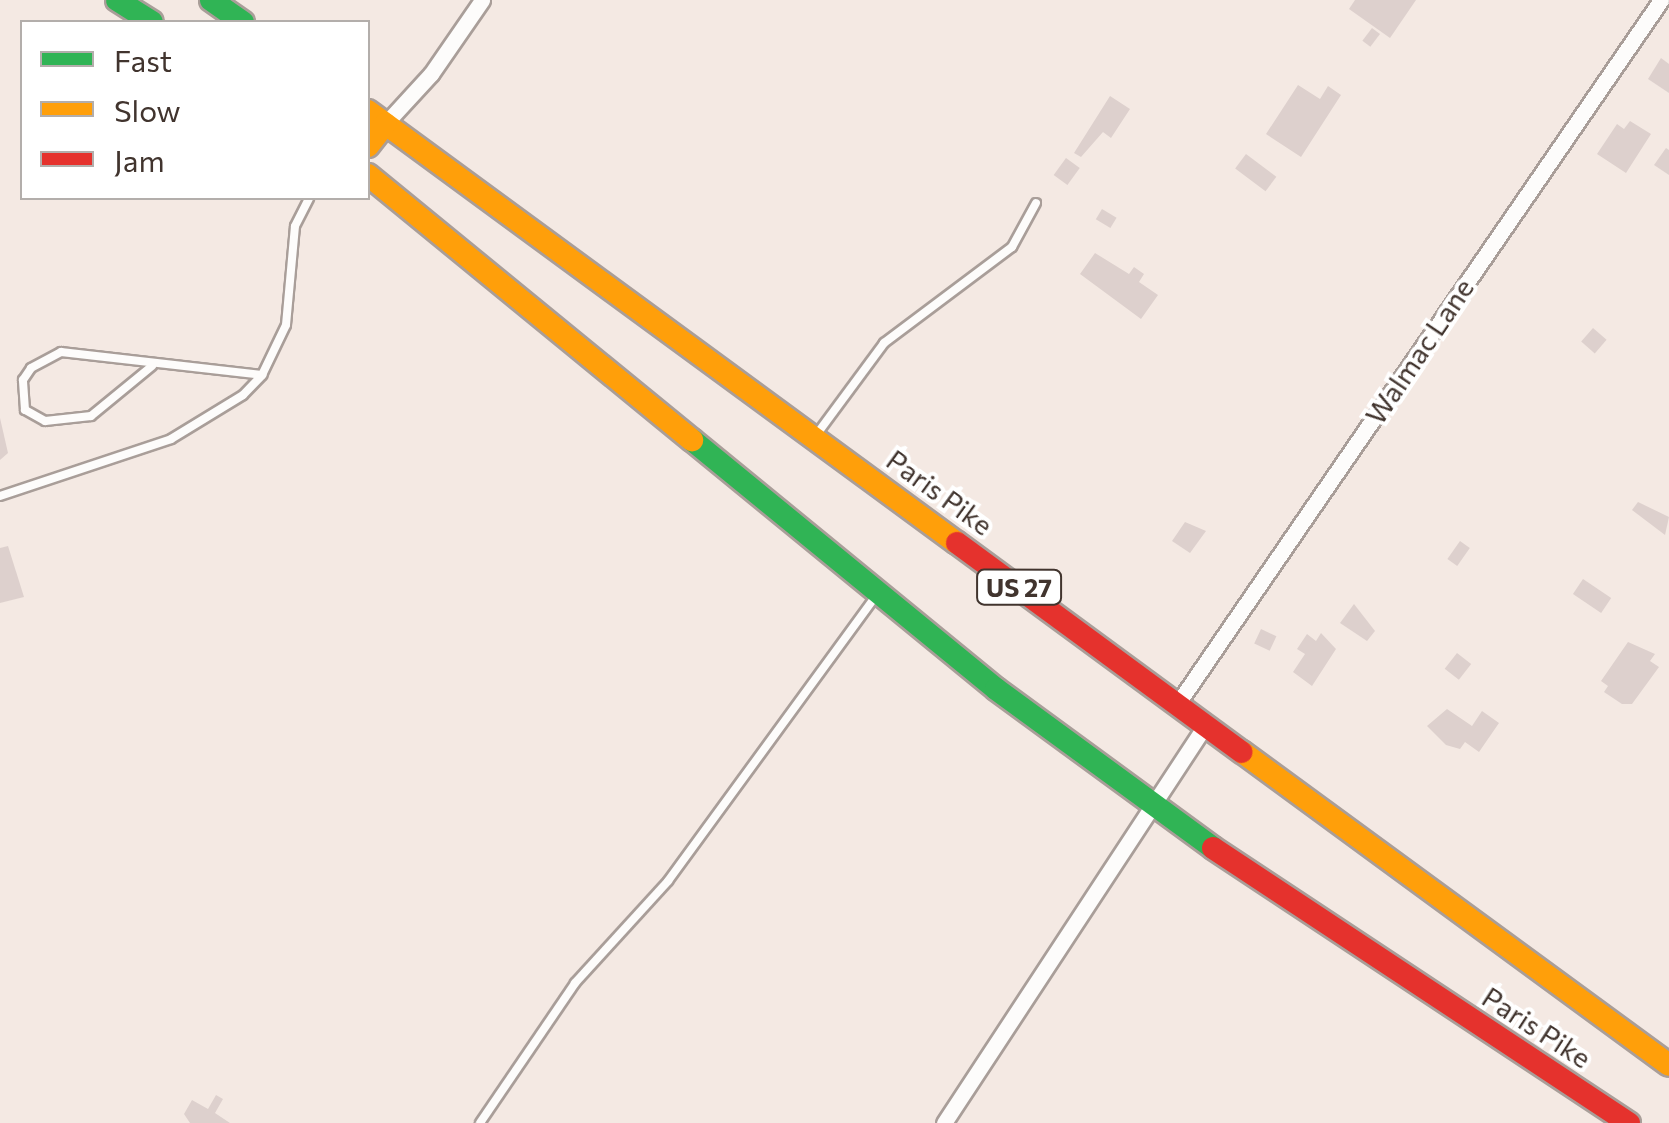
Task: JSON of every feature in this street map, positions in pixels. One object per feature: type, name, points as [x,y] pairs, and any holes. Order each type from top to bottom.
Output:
[{"type":"highway","points":[[117,0],[149,20]]},
{"type":"highway","points":[[212,0],[240,20]]},
{"type":"highway","name":"Paris Pike","points":[[376,118],[1669,1065]]},
{"type":"highway","name":"Paris Pike","points":[[370,177],[878,596],[1154,804],[1629,1123]]},
{"type":"street","points":[[376,118],[431,74],[482,0]]},
{"type":"street","name":"Walmac Lane","points":[[1178,703],[1660,0]]},
{"type":"street","points":[[944,1123],[1206,724]]},
{"type":"lane","points":[[0,496],[194,429],[262,375],[286,325],[295,226],[308,200]]},
{"type":"lane","points":[[814,438],[884,343],[1012,247],[1036,204]]},
{"type":"lane","points":[[152,366],[91,416],[45,421],[25,410],[23,380],[31,368],[61,352],[152,366],[262,375]]},
{"type":"lane","points":[[480,1123],[574,982],[668,881],[878,596]]},
{"type":"building","points":[[1355,0],[1416,0],[1390,38],[1349,9]]},
{"type":"building","points":[[1372,28],[1380,34],[1370,47],[1362,41]]},
{"type":"building","points":[[1661,58],[1669,64],[1669,93],[1648,79]]},
{"type":"building","points":[[1298,85],[1320,99],[1328,86],[1341,95],[1301,157],[1266,134]]},
{"type":"building","points":[[1110,96],[1130,109],[1111,138],[1103,132],[1081,157],[1074,153]]},
{"type":"building","points":[[1630,121],[1651,134],[1626,173],[1597,154],[1617,124],[1624,129]]},
{"type":"building","points":[[1666,148],[1669,150],[1669,175],[1654,165]]},
{"type":"building","points":[[1246,154],[1276,177],[1266,191],[1235,168]]},
{"type":"building","points":[[1066,158],[1080,168],[1067,185],[1054,175]]},
{"type":"building","points":[[1102,209],[1117,218],[1110,228],[1096,219]]},
{"type":"building","points":[[1095,253],[1129,274],[1134,267],[1144,274],[1139,282],[1158,295],[1141,319],[1080,274]]},
{"type":"building","points":[[1593,328],[1607,340],[1595,353],[1581,342]]},
{"type":"building","points":[[0,418],[8,453],[0,460]]},
{"type":"building","points":[[1638,502],[1669,517],[1665,535],[1632,510]]},
{"type":"building","points":[[1185,522],[1206,531],[1190,553],[1172,541]]},
{"type":"building","points":[[1460,541],[1470,548],[1457,566],[1447,559]]},
{"type":"building","points":[[8,546],[24,597],[0,603],[0,548]]},
{"type":"building","points":[[1583,579],[1611,598],[1601,613],[1573,594]]},
{"type":"building","points":[[1354,604],[1375,631],[1367,641],[1340,623]]},
{"type":"building","points":[[1261,629],[1276,636],[1270,651],[1254,644]]},
{"type":"building","points":[[1321,633],[1336,649],[1312,686],[1293,672],[1305,654],[1297,649],[1307,634],[1316,641]]},
{"type":"building","points":[[1628,642],[1655,654],[1650,661],[1659,667],[1632,704],[1622,704],[1604,692],[1608,686],[1601,681]]},
{"type":"building","points":[[1457,653],[1471,664],[1459,680],[1445,669]]},
{"type":"building","points":[[1447,709],[1472,726],[1482,711],[1499,723],[1479,752],[1465,742],[1460,749],[1446,745],[1427,726]]},
{"type":"building","points":[[216,1095],[223,1099],[215,1113],[230,1123],[190,1123],[184,1114],[192,1100],[208,1109]]},
{"type":"traffic: fast","points":[[117,0],[149,20]]},
{"type":"traffic: fast","points":[[211,0],[240,20]]},
{"type":"traffic: fast","points":[[692,440],[996,689],[1213,848]]},
{"type":"traffic: slow","points":[[370,112],[957,543]]},
{"type":"traffic: slow","points":[[370,143],[385,124]]},
{"type":"traffic: slow","points":[[370,177],[692,440]]},
{"type":"traffic: slow","points":[[1242,752],[1669,1065]]},
{"type":"traffic: jam","points":[[957,543],[1242,752]]},
{"type":"traffic: jam","points":[[1213,848],[1629,1123]]}]
